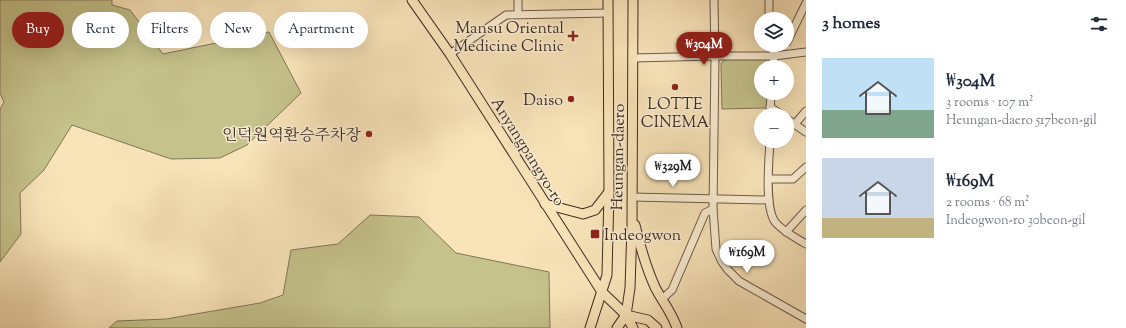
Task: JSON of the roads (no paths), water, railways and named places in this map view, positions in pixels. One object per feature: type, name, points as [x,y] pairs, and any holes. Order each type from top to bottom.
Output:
[{"type":"main road","name":"Anyangpangyo-ro","points":[[412,0],[450,54],[602,292],[626,315]]},
{"type":"main road","name":"Heungan-daero","points":[[590,328],[607,275],[609,192],[608,0]]},
{"type":"main road","name":"Heungan-daero","points":[[626,315],[630,288],[632,214],[633,0]]},
{"type":"main road","points":[[545,204],[583,214],[595,210],[609,192]]},
{"type":"main road","points":[[632,214],[644,262],[656,288],[674,317],[677,328]]},
{"type":"main road","points":[[617,328],[626,315]]},
{"type":"main road","points":[[626,315],[633,328]]},
{"type":"main road","points":[[626,315],[648,320],[657,328]]},
{"type":"street","points":[[518,0],[518,14]]},
{"type":"street","points":[[714,0],[715,56],[712,209],[716,249],[722,262],[739,280],[806,319]]},
{"type":"street","points":[[769,0],[769,12]]},
{"type":"street","points":[[794,28],[806,3]]},
{"type":"street","points":[[450,54],[506,15],[608,14]]},
{"type":"street","points":[[776,60],[780,52]]},
{"type":"street","points":[[633,58],[778,55],[806,52]]},
{"type":"street","points":[[770,107],[771,100]]},
{"type":"street","points":[[806,111],[795,124],[806,132]]},
{"type":"street","points":[[770,148],[768,200],[774,222],[786,232],[806,244]]},
{"type":"street","points":[[769,180],[793,179],[806,167]]},
{"type":"street","points":[[632,197],[768,200]]},
{"type":"street","points":[[662,299],[672,290],[705,213],[712,209]]},
{"type":"street","points":[[786,232],[806,210]]},
{"type":"place","name":"Mansu Oriental Medicine Clinic","points":[[573,36]]},
{"type":"place","name":"LOTTE CINEMA","points":[[675,87]]},
{"type":"place","name":"Daiso","points":[[571,99]]},
{"type":"place","name":"인덕원역환승주차장","points":[[369,134]]},
{"type":"place","name":"Indeogwon","points":[[595,234]]}]
